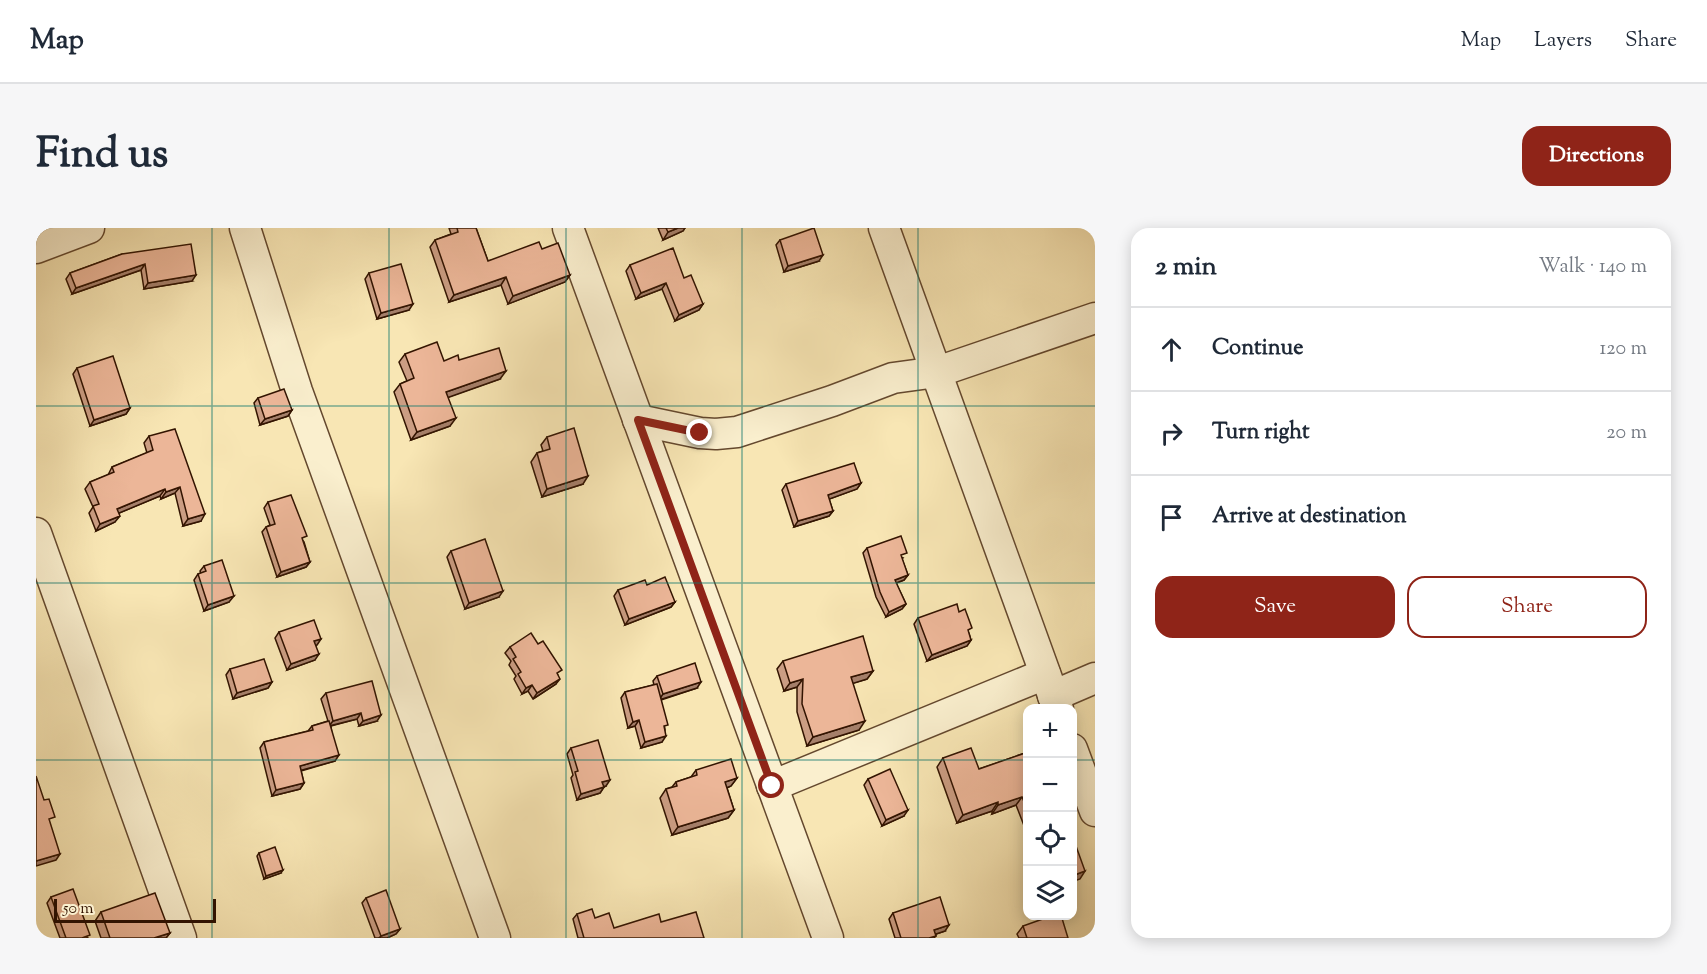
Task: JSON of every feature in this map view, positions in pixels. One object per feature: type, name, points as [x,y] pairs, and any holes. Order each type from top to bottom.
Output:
[{"type":"street","points":[[36,248],[89,228]]},
{"type":"street","points":[[244,228],[297,391],[495,938]]},
{"type":"street","points":[[568,228],[828,938]]},
{"type":"street","points":[[884,228],[1052,693]]},
{"type":"street","points":[[638,420],[700,433],[737,432],[893,378],[937,372],[1095,318]]},
{"type":"street","points":[[36,533],[181,938]]},
{"type":"street","points":[[772,786],[1095,678]]},
{"type":"street","points":[[1075,758],[1095,811]]},
{"type":"building","points":[[457,228],[476,228],[488,261],[539,242],[542,249],[558,243],[570,275],[513,296],[506,277],[454,295],[435,240],[458,232]]},
{"type":"building","points":[[666,228],[678,228],[668,232]]},
{"type":"building","points":[[814,228],[823,255],[788,266],[780,240]]},
{"type":"building","points":[[191,244],[196,275],[148,283],[145,264],[76,288],[70,273],[122,254]]},
{"type":"building","points":[[673,248],[684,278],[691,275],[703,304],[679,315],[666,283],[641,293],[630,265]]},
{"type":"building","points":[[401,264],[413,304],[381,313],[369,273]]},
{"type":"building","points":[[437,342],[444,361],[458,355],[459,360],[499,348],[506,371],[446,392],[456,418],[417,432],[400,384],[414,378],[405,354]]},
{"type":"building","points":[[113,356],[130,408],[94,420],[77,368]]},
{"type":"building","points":[[284,389],[292,410],[265,419],[258,398]]},
{"type":"building","points":[[574,428],[588,476],[547,489],[537,453],[550,449],[547,437]]},
{"type":"building","points":[[175,429],[205,514],[188,519],[180,487],[166,492],[165,489],[117,509],[120,516],[100,524],[93,506],[99,504],[90,482],[114,472],[112,467],[153,450],[149,436]]},
{"type":"building","points":[[854,463],[861,483],[828,495],[833,511],[798,521],[786,484]]},
{"type":"building","points":[[291,495],[307,536],[302,538],[310,562],[281,572],[266,527],[275,524],[268,502]]},
{"type":"building","points":[[901,536],[907,553],[901,555],[908,575],[895,580],[906,604],[889,612],[880,592],[867,548]]},
{"type":"building","points":[[485,539],[503,591],[469,603],[451,551]]},
{"type":"building","points":[[222,560],[234,596],[208,605],[198,574],[206,571],[204,566]]},
{"type":"building","points":[[665,577],[675,602],[629,619],[618,590],[645,580],[647,585]]},
{"type":"building","points":[[957,604],[959,612],[965,609],[972,628],[968,630],[971,640],[932,655],[918,618]]},
{"type":"building","points":[[314,620],[321,639],[314,641],[319,654],[291,664],[279,632]]},
{"type":"building","points":[[531,633],[538,644],[543,641],[562,670],[557,673],[560,679],[537,693],[532,685],[526,688],[518,674],[521,672],[513,659],[516,657],[510,647]]},
{"type":"building","points":[[863,636],[873,671],[851,677],[865,721],[813,737],[802,704],[803,679],[790,683],[783,661]]},
{"type":"building","points":[[264,659],[272,682],[237,693],[230,669]]},
{"type":"building","points":[[695,663],[701,682],[663,694],[657,676]]},
{"type":"building","points":[[372,681],[381,715],[363,721],[361,713],[333,721],[326,693]]},
{"type":"building","points":[[657,684],[668,725],[664,726],[666,736],[645,742],[639,720],[633,722],[625,692]]},
{"type":"building","points":[[329,721],[339,755],[300,766],[304,783],[276,790],[264,742],[313,730],[312,726]]},
{"type":"building","points":[[598,740],[610,780],[602,782],[604,787],[581,794],[575,772],[578,771],[571,748]]},
{"type":"building","points":[[971,748],[979,769],[1023,754],[1023,799],[1022,797],[998,805],[998,802],[963,815],[943,758]]},
{"type":"building","points":[[731,759],[737,778],[725,782],[734,810],[678,827],[666,789],[677,786],[676,782],[697,775],[696,770]]},
{"type":"building","points":[[890,769],[908,810],[886,820],[868,779]]},
{"type":"building","points":[[36,776],[44,800],[49,799],[55,817],[49,819],[60,854],[36,861]]},
{"type":"building","points":[[275,847],[283,870],[266,876],[259,853]]},
{"type":"building","points":[[1077,849],[1085,871],[1077,874]]},
{"type":"building","points":[[73,889],[90,935],[82,938],[66,938],[51,897]]},
{"type":"building","points":[[386,890],[400,929],[381,936],[366,898]]},
{"type":"building","points":[[155,893],[170,933],[154,938],[110,938],[101,912]]},
{"type":"building","points":[[940,897],[949,925],[934,930],[936,936],[929,938],[901,938],[893,913]]},
{"type":"building","points":[[592,909],[595,918],[609,913],[614,928],[659,914],[661,922],[696,912],[704,938],[584,938],[577,914]]},
{"type":"building","points":[[1040,920],[1063,920],[1068,938],[1027,938],[1023,926]]},
{"type":"route","points":[[700,433],[638,420],[772,786]]}]
